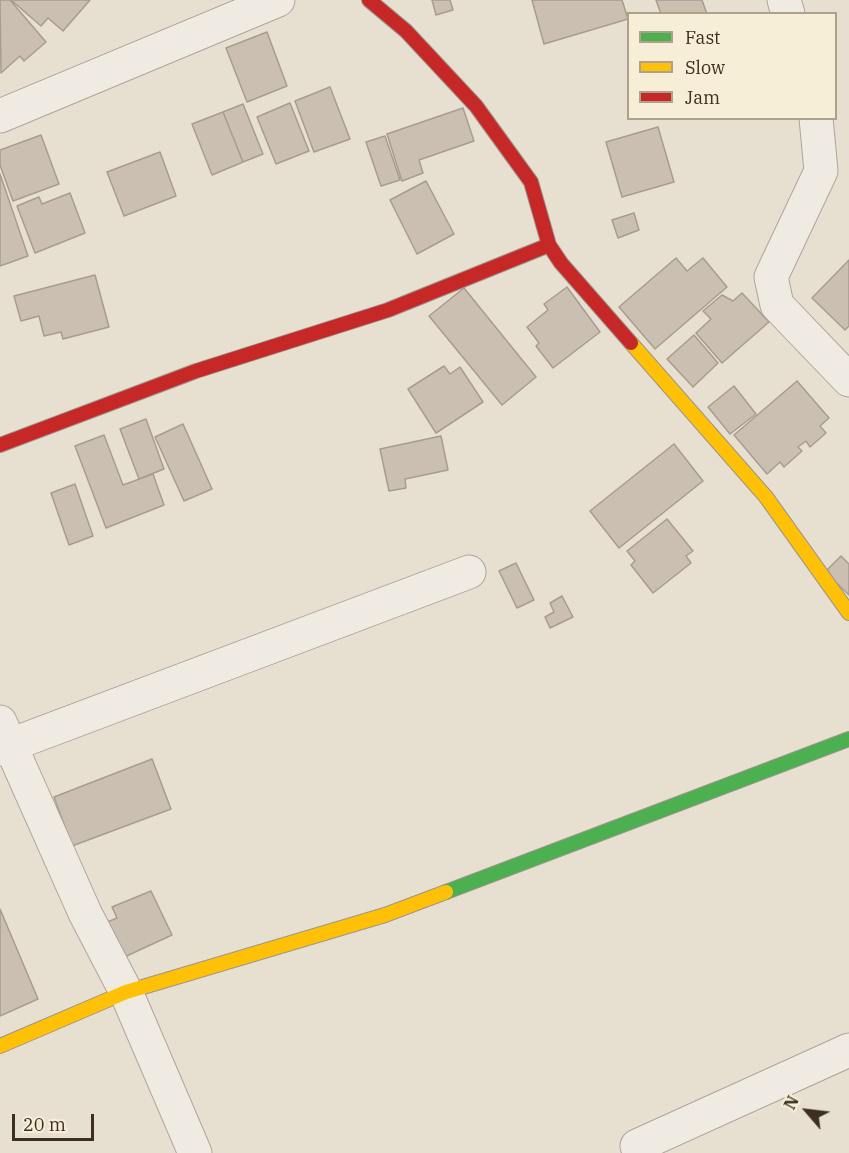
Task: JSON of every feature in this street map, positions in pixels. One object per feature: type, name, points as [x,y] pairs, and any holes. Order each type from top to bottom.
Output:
[{"type":"street","points":[[0,116],[278,0]]},
{"type":"street","points":[[369,0],[406,31],[476,106],[531,182],[549,245],[652,369],[766,497],[849,613]]},
{"type":"street","points":[[816,120],[821,171],[771,278],[777,305],[849,380]]},
{"type":"street","points":[[0,445],[196,371],[388,310],[549,245]]},
{"type":"street","points":[[195,1153],[126,992],[85,914],[4,739],[469,572]]},
{"type":"street","points":[[0,1046],[126,992],[385,915],[849,739]]},
{"type":"street","points":[[637,1146],[849,1050]]},
{"type":"building","points":[[0,0],[10,0],[46,42],[24,61],[20,56],[1,73]]},
{"type":"building","points":[[11,0],[90,0],[63,31],[48,18],[41,26]]},
{"type":"building","points":[[432,0],[450,0],[453,10],[436,15]]},
{"type":"building","points":[[532,0],[622,0],[627,19],[544,44]]},
{"type":"building","points":[[656,0],[702,0],[706,12],[660,12]]},
{"type":"building","points":[[267,32],[287,86],[247,102],[226,48]]},
{"type":"building","points":[[330,87],[350,139],[314,152],[295,101]]},
{"type":"building","points":[[290,103],[309,151],[276,164],[257,117]]},
{"type":"building","points":[[243,104],[263,154],[243,162],[223,112]]},
{"type":"building","points":[[463,108],[474,141],[419,160],[423,173],[402,181],[387,134]]},
{"type":"building","points":[[223,112],[243,162],[212,175],[192,124]]},
{"type":"building","points":[[658,127],[674,182],[622,197],[606,142]]},
{"type":"building","points":[[41,135],[59,184],[13,201],[0,165],[0,150]]},
{"type":"building","points":[[385,136],[400,180],[381,186],[366,142]]},
{"type":"building","points":[[160,152],[176,196],[124,216],[107,172]]},
{"type":"building","points":[[0,174],[28,256],[0,266]]},
{"type":"building","points":[[426,181],[454,234],[417,254],[390,200]]},
{"type":"building","points":[[70,193],[85,233],[35,253],[17,206],[39,197],[42,204]]},
{"type":"building","points":[[634,213],[639,230],[618,238],[612,220]]},
{"type":"building","points":[[676,258],[687,271],[703,258],[727,287],[655,349],[619,307]]},
{"type":"building","points":[[849,260],[849,326],[845,330],[812,298]]},
{"type":"building","points":[[95,275],[109,327],[63,339],[61,332],[44,336],[39,316],[21,321],[14,296]]},
{"type":"building","points":[[567,287],[600,332],[553,368],[536,346],[539,343],[527,327],[548,310],[544,304]]},
{"type":"building","points":[[464,288],[536,377],[502,405],[429,316]]},
{"type":"building","points":[[742,293],[769,322],[722,363],[696,333],[711,319],[703,311],[722,295],[733,301]]},
{"type":"building","points":[[694,335],[718,363],[693,387],[667,359]]},
{"type":"building","points":[[444,366],[450,374],[460,367],[483,402],[436,433],[408,389]]},
{"type":"building","points":[[797,381],[829,418],[820,426],[826,433],[810,447],[806,441],[798,447],[802,451],[784,467],[780,462],[767,474],[734,435]]},
{"type":"building","points":[[734,386],[756,414],[730,434],[708,407]]},
{"type":"building","points":[[146,419],[164,469],[139,479],[120,429]]},
{"type":"building","points":[[183,424],[212,489],[184,501],[155,437]]},
{"type":"building","points":[[104,435],[123,485],[153,474],[164,505],[106,528],[75,446]]},
{"type":"building","points":[[441,436],[448,470],[405,479],[406,488],[389,491],[380,449]]},
{"type":"building","points":[[674,444],[703,481],[619,548],[590,511]]},
{"type":"building","points":[[75,484],[93,536],[69,545],[51,493]]},
{"type":"building","points":[[667,519],[693,551],[686,556],[691,563],[653,593],[631,565],[635,561],[627,551]]},
{"type":"building","points":[[841,556],[849,564],[849,595],[825,572]]},
{"type":"building","points":[[516,563],[534,600],[517,608],[499,571]]},
{"type":"building","points":[[562,596],[573,617],[550,628],[545,617],[554,612],[550,603]]},
{"type":"building","points":[[152,759],[171,809],[72,846],[54,797]]},
{"type":"building","points":[[151,891],[172,935],[120,959],[105,923],[117,918],[112,907]]},
{"type":"building","points":[[0,909],[38,999],[0,1016]]},
{"type":"traffic: fast","points":[[446,892],[849,739]]},
{"type":"traffic: slow","points":[[631,343],[766,497],[849,613]]},
{"type":"traffic: slow","points":[[0,1046],[126,992],[385,915],[446,892]]},
{"type":"traffic: jam","points":[[369,0],[406,31],[476,106],[531,182],[549,245],[561,263],[631,343]]},
{"type":"traffic: jam","points":[[0,445],[196,371],[388,310],[549,245]]}]
